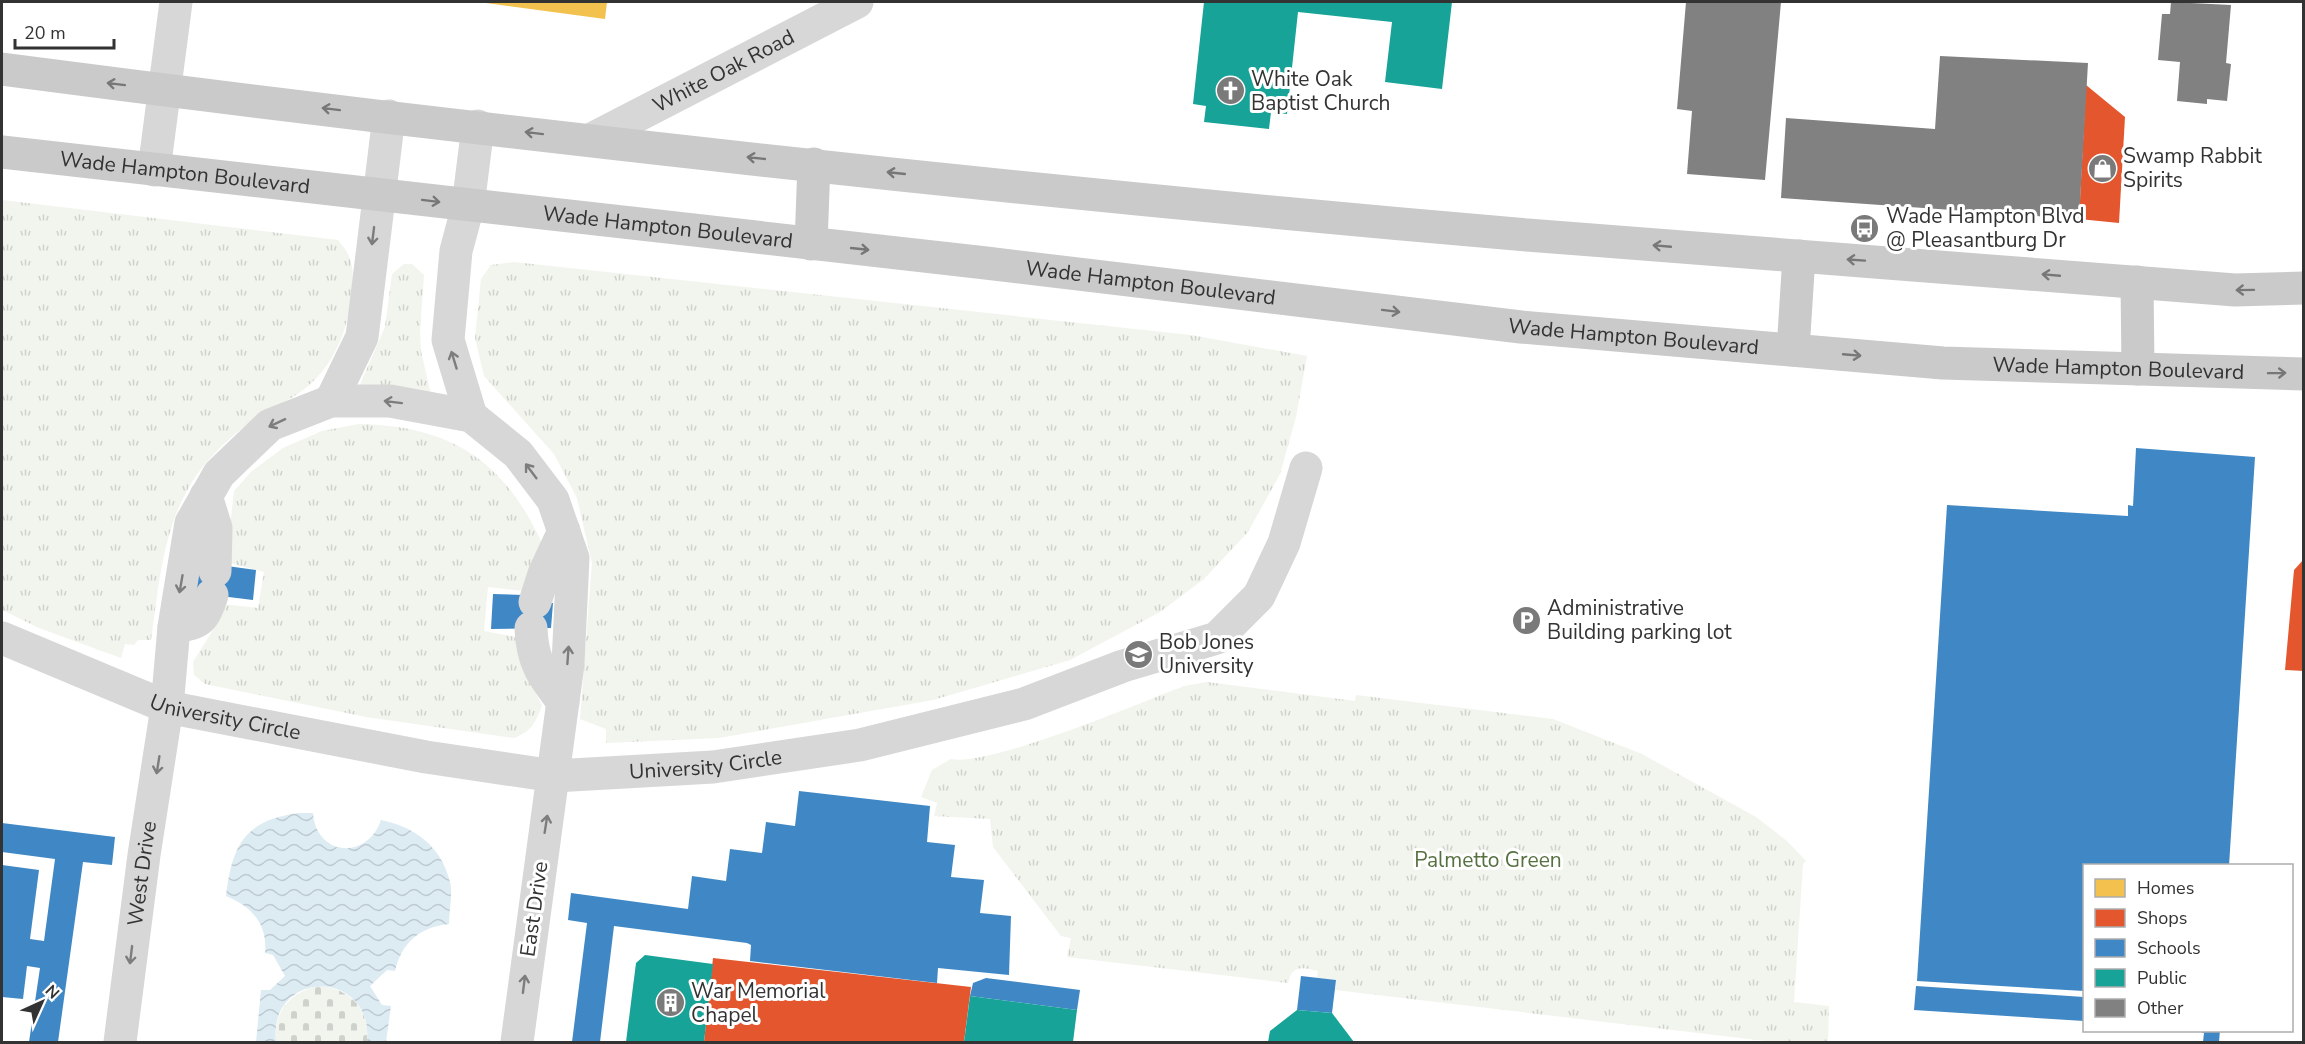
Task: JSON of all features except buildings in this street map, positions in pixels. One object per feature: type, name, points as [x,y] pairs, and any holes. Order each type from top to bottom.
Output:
[{"type":"main road","points":[[2,69],[592,139],[1212,206],[1546,237],[2235,290],[2304,288]]},
{"type":"main road","name":"Wade Hampton Boulevard","points":[[2,152],[1521,327],[1942,363],[2304,374]]},
{"type":"main road","points":[[811,244],[814,164]]},
{"type":"main road","points":[[1793,350],[1799,256]]},
{"type":"main road","points":[[2138,282],[2138,369]]},
{"type":"street","points":[[154,170],[176,2]]},
{"type":"street","name":"White Oak Road","points":[[592,139],[857,2]]},
{"type":"street","points":[[389,116],[362,337],[330,401],[390,401],[471,416],[448,340],[456,251],[468,206],[478,126]]},
{"type":"street","name":"West Drive","points":[[120,1042],[144,855],[167,707],[174,627],[192,523],[219,474],[270,426],[330,401]]},
{"type":"street","name":"East Drive","points":[[471,416],[518,454],[553,500],[573,558],[563,702],[517,1042]]},
{"type":"street","name":"University Circle","points":[[2,638],[167,707],[426,757],[554,776],[713,767],[860,745],[1024,704],[1123,666],[1217,638],[1259,596],[1284,543],[1306,468]]},
{"type":"street","points":[[174,627],[194,624],[205,616],[213,583],[216,528],[206,496]]},
{"type":"street","points":[[563,702],[539,671],[531,648],[533,615],[564,531]]},
{"type":"green space","points":[[2,200],[338,240],[352,266],[353,286],[350,308],[343,334],[331,359],[314,381],[303,390],[249,423],[233,436],[210,458],[192,482],[174,520],[168,539],[151,640],[138,640],[134,645],[125,644],[121,658],[39,628],[2,610]]},
{"type":"green space","points":[[514,262],[1191,335],[1307,356],[1296,417],[1280,474],[1248,532],[1204,579],[1160,612],[1070,660],[933,700],[719,738],[606,743],[606,729],[580,719],[592,563],[577,498],[554,454],[484,376],[475,338],[481,279],[491,265]]},
{"type":"green space","points":[[404,264],[412,264],[424,275],[421,351],[431,395],[359,387],[385,327],[392,274]]},
{"type":"green space","points":[[359,424],[392,426],[421,432],[447,441],[470,453],[491,469],[527,514],[542,543],[523,591],[488,587],[484,631],[522,638],[534,690],[542,705],[532,725],[520,735],[514,738],[366,717],[205,684],[194,675],[193,662],[218,622],[221,604],[258,608],[264,572],[226,562],[234,491],[252,471],[283,448],[322,431]]},
{"type":"green space","name":"Palmetto Green","points":[[1207,682],[1355,701],[1356,695],[1553,719],[1642,754],[1756,817],[1787,841],[1806,861],[1803,864],[1794,1002],[1829,1006],[1828,1042],[1774,1042],[1335,990],[1336,980],[1317,978],[1318,971],[1307,969],[1295,970],[1288,983],[1067,957],[1071,938],[1061,936],[993,847],[990,819],[934,816],[937,803],[921,797],[932,770],[951,759],[970,759],[1030,744],[1184,686]]},
{"type":"green space","points":[[316,986],[338,990],[355,1002],[365,1019],[367,1042],[276,1042],[277,1022],[284,1006],[297,994]]},
{"type":"water","points":[[299,813],[313,813],[316,827],[323,838],[332,845],[343,848],[354,847],[365,842],[374,833],[381,820],[393,823],[425,840],[446,869],[451,887],[449,924],[429,929],[414,938],[402,952],[395,971],[387,970],[370,986],[382,1005],[391,1006],[386,1042],[367,1042],[365,1018],[355,1000],[339,990],[321,986],[303,990],[288,1000],[278,1018],[276,1042],[256,1042],[261,990],[270,990],[285,976],[273,955],[265,953],[264,933],[256,917],[243,905],[226,896],[229,878],[237,850],[253,829],[265,822]]},
{"type":"place","name":"White Oak Baptist Church","points":[[1230,91]]},
{"type":"place","name":"Swamp Rabbit Spirits","points":[[2102,168]]},
{"type":"place","name":"Wade Hampton Blvd @ Pleasantburg Dr","points":[[1865,228]]},
{"type":"place","name":"Administrative Building parking lot","points":[[1526,620]]},
{"type":"place","name":"Bob Jones University","points":[[1138,654]]},
{"type":"place","name":"War Memorial Chapel","points":[[670,1003]]}]
